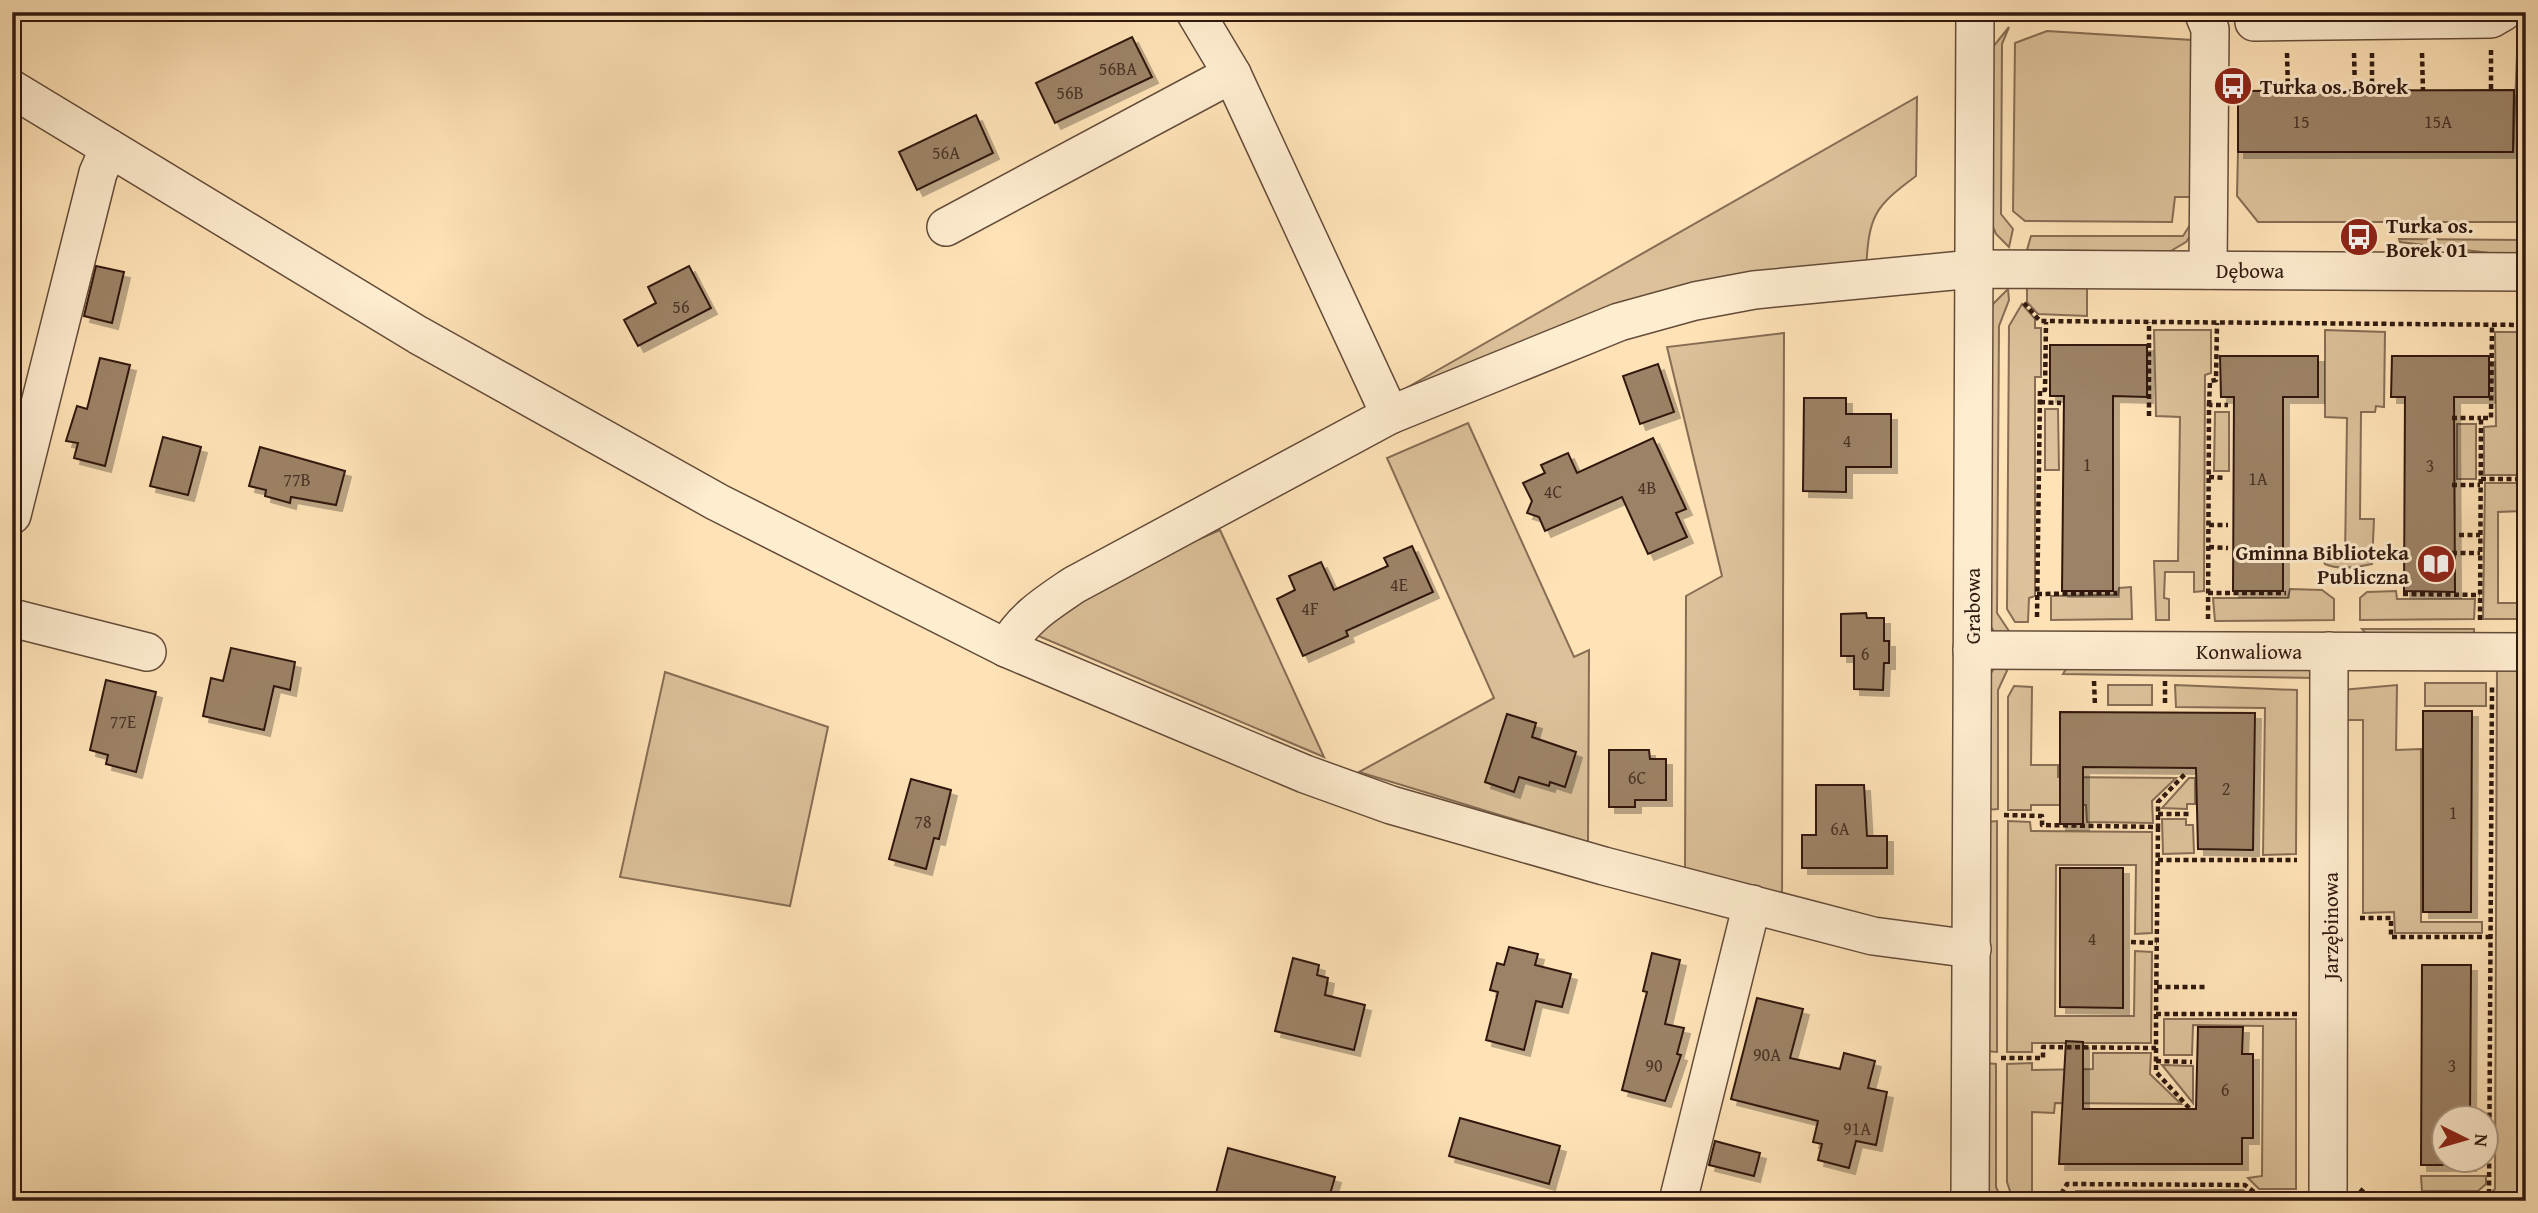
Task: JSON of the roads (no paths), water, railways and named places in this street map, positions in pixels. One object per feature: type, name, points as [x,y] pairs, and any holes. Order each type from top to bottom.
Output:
[{"type":"street","points":[[1195,12],[1231,74],[1390,415]]},
{"type":"street","name":"Grabowa","points":[[1970,1201],[1975,12]]},
{"type":"street","points":[[2203,12],[2210,29],[2208,270]]},
{"type":"street","points":[[2254,22],[2497,16]]},
{"type":"street","points":[[946,227],[1231,74]]},
{"type":"street","points":[[12,89],[418,335],[693,488],[1006,648],[1352,792],[1488,834],[1873,936],[1972,949]]},
{"type":"street","points":[[12,515],[98,173],[109,148]]},
{"type":"street","name":"Dębowa","points":[[1006,648],[1018,626],[1035,610],[1074,585],[1390,415],[1566,341],[1664,308],[1754,290],[1973,269],[2526,272]]},
{"type":"street","points":[[12,618],[147,652]]},
{"type":"street","name":"Konwaliowa","points":[[1972,650],[2526,652]]},
{"type":"street","name":"Jarzębinowa","points":[[2328,1190],[2331,918],[2329,651]]},
{"type":"street","points":[[1678,1201],[1752,904]]},
{"type":"place","name":"Turka os. Borek","points":[[2233,86]]},
{"type":"place","name":"Turka os. Borek 01","points":[[2359,237]]},
{"type":"place","name":"Gminna Biblioteka Publiczna","points":[[2436,564]]}]
